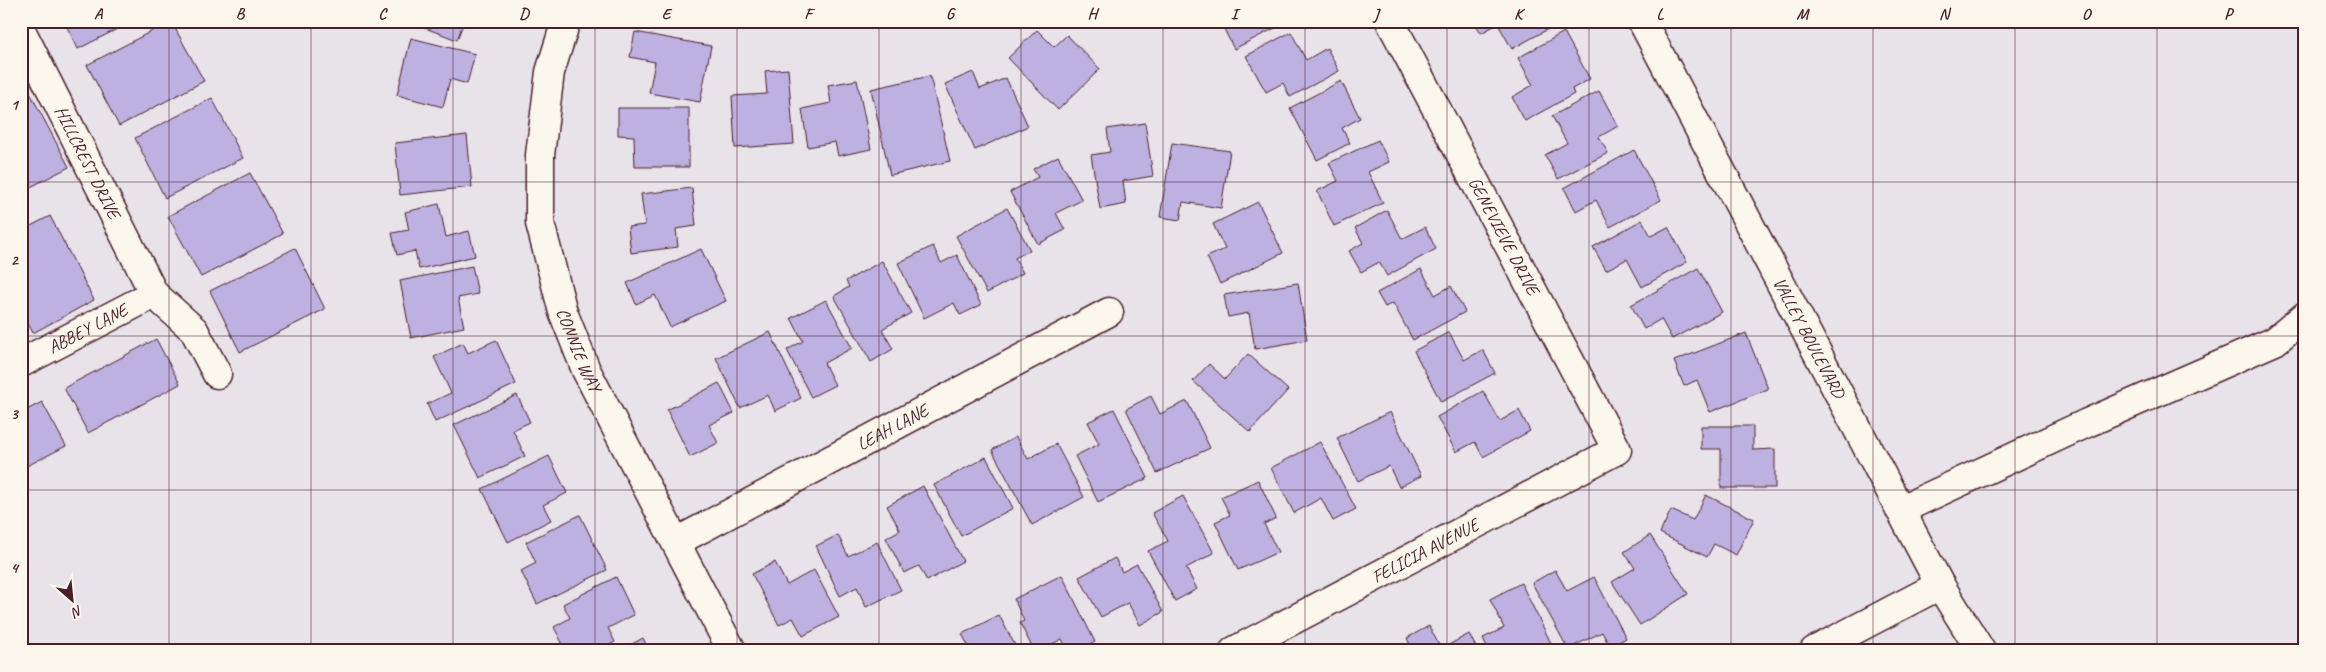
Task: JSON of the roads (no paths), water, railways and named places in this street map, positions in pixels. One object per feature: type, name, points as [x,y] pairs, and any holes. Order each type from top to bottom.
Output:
[{"type":"street","name":"CONNIE WAY","points":[[566,21],[550,72],[540,155],[540,222],[563,312],[586,370],[732,651]]},
{"type":"street","name":"GENEVIEVE DRIVE","points":[[1390,21],[1617,450]]},
{"type":"street","name":"VALLEY BOULEVARD","points":[[1642,21],[1940,585],[1981,651]]},
{"type":"street","name":"HILLCREST DRIVE","points":[[24,41],[154,294]]},
{"type":"street","points":[[154,294],[194,330],[217,374]]},
{"type":"street","name":"ABBEY LANE","points":[[21,363],[154,294]]},
{"type":"street","name":"LEAH LANE","points":[[676,542],[1109,312]]},
{"type":"street","points":[[1900,510],[2086,424],[2274,341],[2305,316]]},
{"type":"street","name":"FELICIA AVENUE","points":[[1234,651],[1617,450]]},
{"type":"street","points":[[1814,651],[1940,585]]}]
